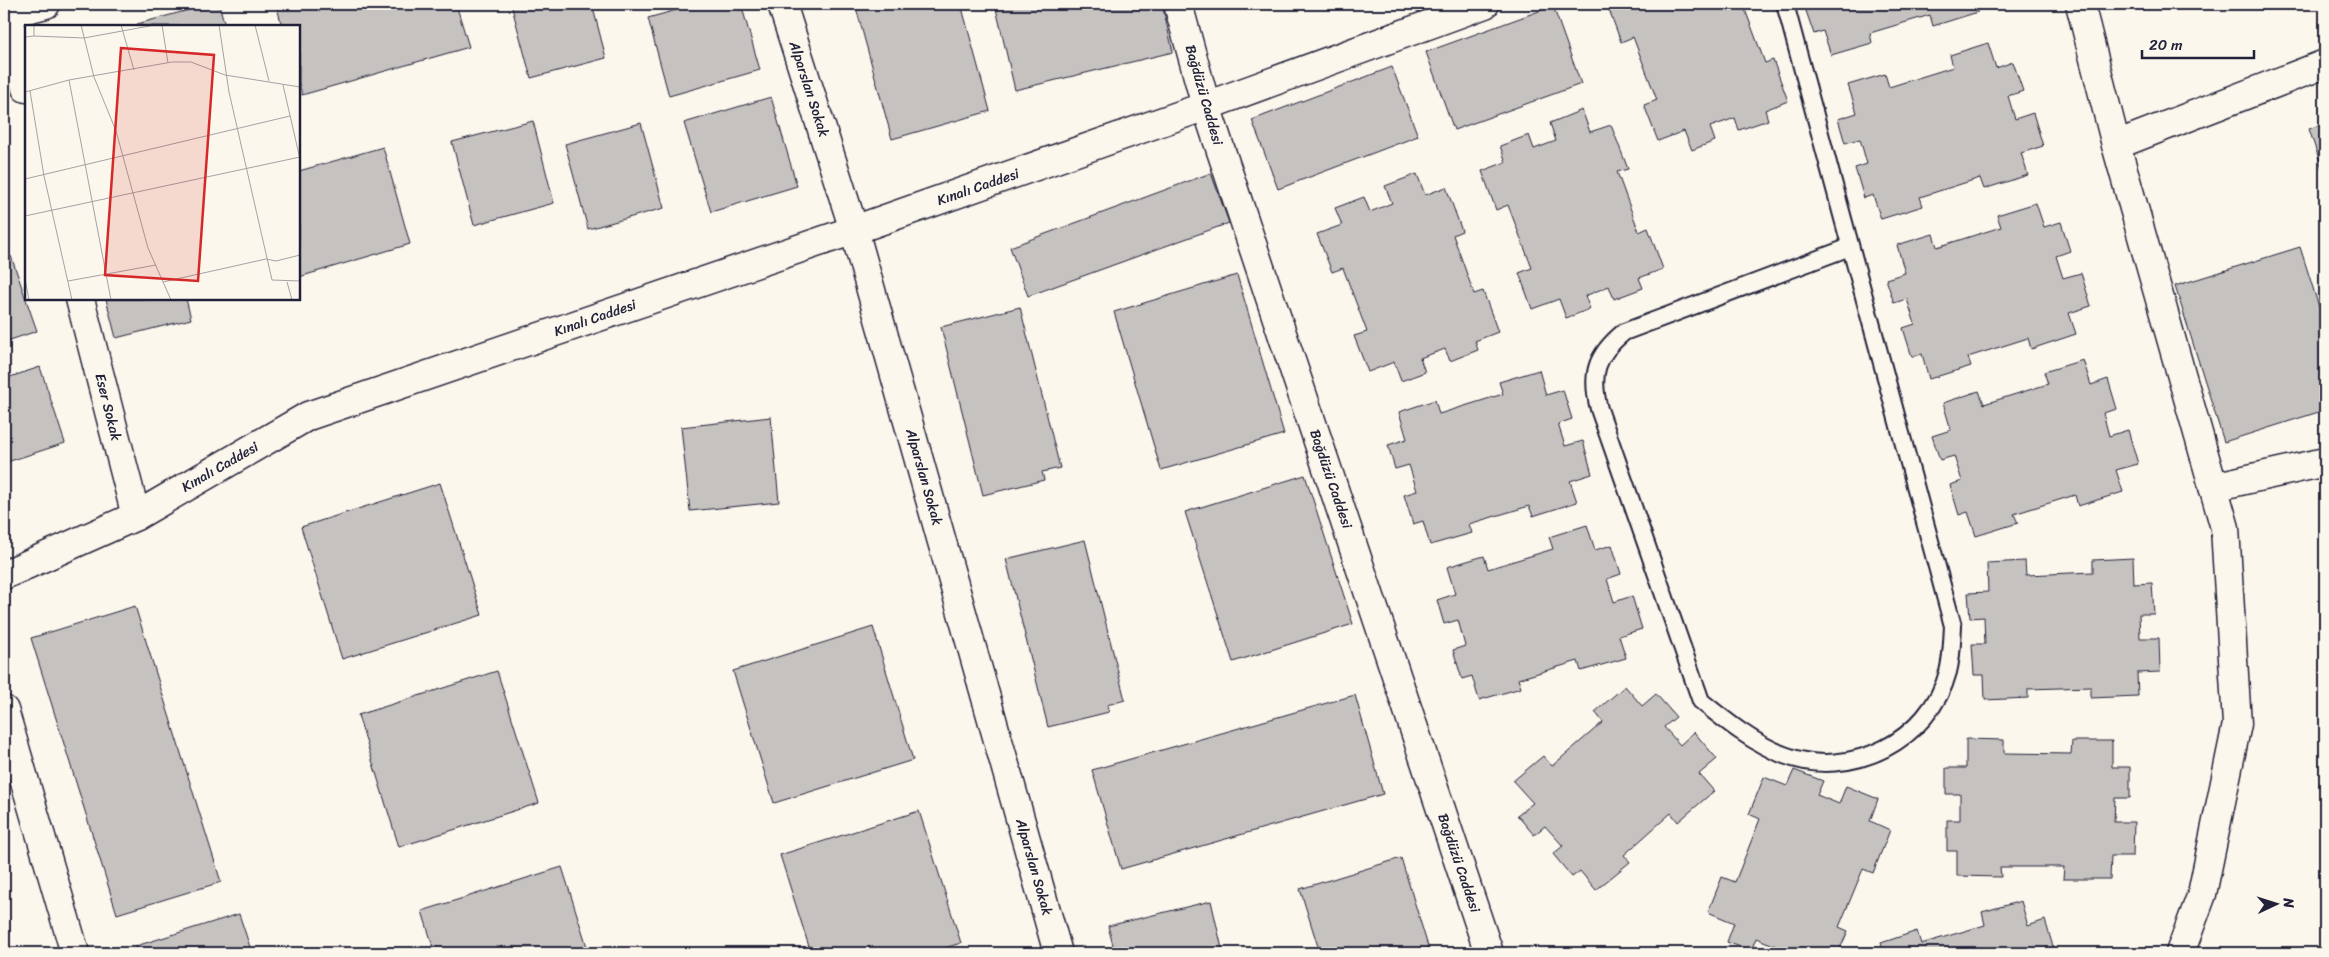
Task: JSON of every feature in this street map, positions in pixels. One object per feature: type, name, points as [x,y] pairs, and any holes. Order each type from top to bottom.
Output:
[{"type":"street","points":[[25,84],[5,11],[46,4]]},
{"type":"street","name":"Alparslan Sokak","points":[[782,4],[854,230],[1058,953]]},
{"type":"street","name":"Bağdüzü Caddesi","points":[[1178,4],[1206,106],[1489,953]]},
{"type":"street","name":"Kınalı Caddesi","points":[[4,575],[136,516],[308,416],[854,230],[1206,106],[1485,4]]},
{"type":"street","points":[[2080,4],[2116,145],[2225,528],[2238,724],[2202,894],[2180,953]]},
{"type":"street","points":[[2116,145],[2325,64]]},
{"type":"street","name":"Eser Sokak","points":[[80,300],[136,516]]},
{"type":"street","points":[[2213,487],[2325,462]]},
{"type":"street","points":[[4,710],[75,953]]},
{"type":"lane","points":[[1785,4],[1953,626],[1952,650],[1948,672],[1940,694],[1912,730],[1894,744],[1852,761],[1807,761],[1785,756],[1765,746],[1732,726],[1701,702],[1599,410],[1594,391],[1595,372],[1602,355],[1612,342],[1624,332],[1850,247]]},
{"type":"building","points":[[211,4],[219,4],[225,25],[138,25]]},
{"type":"building","points":[[276,4],[456,4],[469,47],[302,95],[300,87],[300,25],[282,25]]},
{"type":"building","points":[[511,4],[592,4],[606,58],[531,78]]},
{"type":"building","points":[[698,4],[741,4],[760,70],[669,96],[648,18]]},
{"type":"building","points":[[855,4],[961,4],[990,111],[892,139]]},
{"type":"building","points":[[995,4],[1162,4],[1173,52],[1015,90]]},
{"type":"building","points":[[1607,4],[1743,4],[1765,63],[1773,60],[1788,101],[1765,110],[1768,120],[1739,130],[1735,118],[1710,127],[1715,141],[1692,150],[1684,131],[1658,141],[1644,105],[1657,100],[1633,37],[1621,42]]},
{"type":"building","points":[[1975,4],[1978,12],[1933,26],[1930,15],[1870,33],[1872,43],[1831,55],[1823,31],[1814,34],[1804,5]]},
{"type":"building","points":[[1553,6],[1581,84],[1454,130],[1426,52]]},
{"type":"building","points":[[1988,43],[1996,68],[2013,62],[2023,91],[2008,96],[2015,119],[2033,113],[2043,146],[2021,153],[2028,175],[1984,189],[1980,178],[1920,197],[1923,206],[1881,219],[1873,195],[1864,198],[1855,168],[1867,164],[1860,139],[1845,143],[1838,119],[1857,113],[1848,85],[1885,74],[1889,87],[1953,67],[1950,55]]},
{"type":"building","points":[[1392,67],[1418,136],[1278,189],[1252,120]]},
{"type":"building","points":[[771,97],[797,186],[711,212],[684,123]]},
{"type":"building","points":[[1582,110],[1590,132],[1611,125],[1628,169],[1617,172],[1639,232],[1648,228],[1663,269],[1639,278],[1643,288],[1614,299],[1609,286],[1585,296],[1590,309],[1566,318],[1559,299],[1532,309],[1519,273],[1532,268],[1508,205],[1496,210],[1482,171],[1506,162],[1500,146],[1529,135],[1534,149],[1556,141],[1550,123]]},
{"type":"building","points":[[533,121],[554,203],[474,225],[452,142]]},
{"type":"building","points":[[641,123],[664,208],[588,229],[565,144]]},
{"type":"building","points":[[2325,123],[2325,177],[2309,129]]},
{"type":"building","points":[[383,147],[410,244],[300,277],[300,171]]},
{"type":"building","points":[[1211,173],[1229,223],[1028,296],[1010,247]]},
{"type":"building","points":[[1417,174],[1425,195],[1446,187],[1462,231],[1453,235],[1474,294],[1483,291],[1498,332],[1475,341],[1478,350],[1450,361],[1445,349],[1420,358],[1425,372],[1401,381],[1394,362],[1368,372],[1354,336],[1367,332],[1343,268],[1332,272],[1317,234],[1342,225],[1335,208],[1364,197],[1370,212],[1392,203],[1385,186]]},
{"type":"building","points":[[2036,203],[2044,227],[2061,222],[2070,251],[2056,256],[2063,278],[2081,273],[2091,306],[2069,313],[2076,334],[2031,349],[2028,338],[1968,357],[1971,366],[1929,379],[1922,354],[1912,357],[1903,328],[1915,324],[1907,299],[1894,303],[1886,279],[1905,273],[1897,245],[1933,234],[1937,247],[2001,227],[1997,215]]},
{"type":"building","points":[[2300,247],[2325,326],[2325,410],[2224,442],[2175,286]]},
{"type":"building","points":[[11,256],[37,331],[4,342],[4,258]]},
{"type":"building","points":[[1237,275],[1284,434],[1161,470],[1114,312]]},
{"type":"building","points":[[106,300],[186,300],[191,319],[116,338]]},
{"type":"building","points":[[1020,307],[1060,468],[1042,472],[1044,480],[983,495],[941,327]]},
{"type":"building","points":[[2083,360],[2091,385],[2108,379],[2117,409],[2103,413],[2109,436],[2128,430],[2138,464],[2116,470],[2123,492],[2078,506],[2075,495],[2014,514],[2018,523],[1976,536],[1968,512],[1959,515],[1950,485],[1962,481],[1954,456],[1940,460],[1932,436],[1951,430],[1943,403],[1979,391],[1984,404],[2048,384],[2044,372]]},
{"type":"building","points":[[40,367],[65,443],[4,463],[4,379]]},
{"type":"building","points":[[1539,370],[1546,395],[1563,390],[1572,419],[1558,424],[1565,446],[1583,441],[1592,474],[1570,481],[1577,502],[1533,516],[1529,506],[1469,524],[1472,533],[1430,545],[1423,521],[1413,524],[1404,495],[1417,491],[1409,465],[1395,469],[1388,445],[1407,439],[1399,412],[1435,400],[1439,414],[1503,394],[1499,382]]},
{"type":"building","points":[[771,417],[779,502],[690,511],[681,427]]},
{"type":"building","points":[[1305,475],[1353,624],[1233,662],[1185,512]]},
{"type":"building","points":[[440,483],[482,615],[342,659],[301,527]]},
{"type":"building","points":[[1587,525],[1595,550],[1612,545],[1621,574],[1607,579],[1614,602],[1632,596],[1642,629],[1619,636],[1626,658],[1581,671],[1578,661],[1518,679],[1521,688],[1479,700],[1472,676],[1462,679],[1453,650],[1465,646],[1458,620],[1444,624],[1437,600],[1455,594],[1447,567],[1484,556],[1488,569],[1553,549],[1549,537]]},
{"type":"building","points":[[1085,540],[1125,700],[1107,705],[1109,712],[1048,727],[1006,559]]},
{"type":"building","points":[[2133,558],[2134,584],[2152,583],[2154,614],[2139,614],[2140,638],[2159,638],[2160,672],[2137,673],[2138,696],[2091,698],[2091,687],[2028,689],[2028,698],[1985,700],[1984,675],[1974,675],[1972,644],[1985,644],[1984,617],[1970,618],[1968,593],[1988,592],[1987,563],[2025,561],[2026,575],[2093,572],[2093,560]]},
{"type":"building","points":[[135,606],[221,882],[117,914],[31,638]]},
{"type":"building","points":[[873,627],[913,760],[774,803],[733,671]]},
{"type":"building","points":[[497,671],[539,803],[399,847],[358,715]]},
{"type":"building","points":[[1625,686],[1642,706],[1656,694],[1676,717],[1664,727],[1680,745],[1694,732],[1717,759],[1699,774],[1714,791],[1678,822],[1671,813],[1624,855],[1630,862],[1596,890],[1580,871],[1572,877],[1553,854],[1563,846],[1545,826],[1534,835],[1517,815],[1533,803],[1513,781],[1543,756],[1552,766],[1603,722],[1595,712]]},
{"type":"building","points":[[1355,695],[1383,794],[1121,869],[1092,770]]},
{"type":"building","points":[[1966,739],[2004,740],[2004,753],[2071,754],[2072,741],[2112,741],[2112,767],[2130,767],[2130,798],[2115,798],[2114,822],[2134,822],[2133,856],[2111,856],[2110,879],[2063,879],[2064,867],[2000,867],[2001,877],[1957,876],[1957,851],[1947,851],[1947,820],[1960,820],[1960,794],[1946,794],[1946,768],[1966,768]]},
{"type":"building","points":[[1794,770],[1823,781],[1817,795],[1839,804],[1846,786],[1878,799],[1870,821],[1890,830],[1873,873],[1863,869],[1839,927],[1848,931],[1838,953],[1778,953],[1781,948],[1756,938],[1751,951],[1727,942],[1734,923],[1708,912],[1722,877],[1735,882],[1760,819],[1749,814],[1764,777],[1787,786]]},
{"type":"building","points":[[919,811],[961,943],[928,953],[811,953],[780,855]]},
{"type":"building","points":[[1401,858],[1430,953],[1320,953],[1300,889]]},
{"type":"building","points":[[562,867],[589,953],[435,953],[422,911]]},
{"type":"building","points":[[1211,901],[1223,953],[1115,953],[1108,926]]},
{"type":"building","points":[[2021,901],[2028,926],[2045,920],[2054,950],[2044,953],[1884,953],[1881,943],[1917,931],[1921,944],[1985,925],[1982,912]]},
{"type":"building","points":[[239,914],[252,953],[138,953],[136,946]]}]
